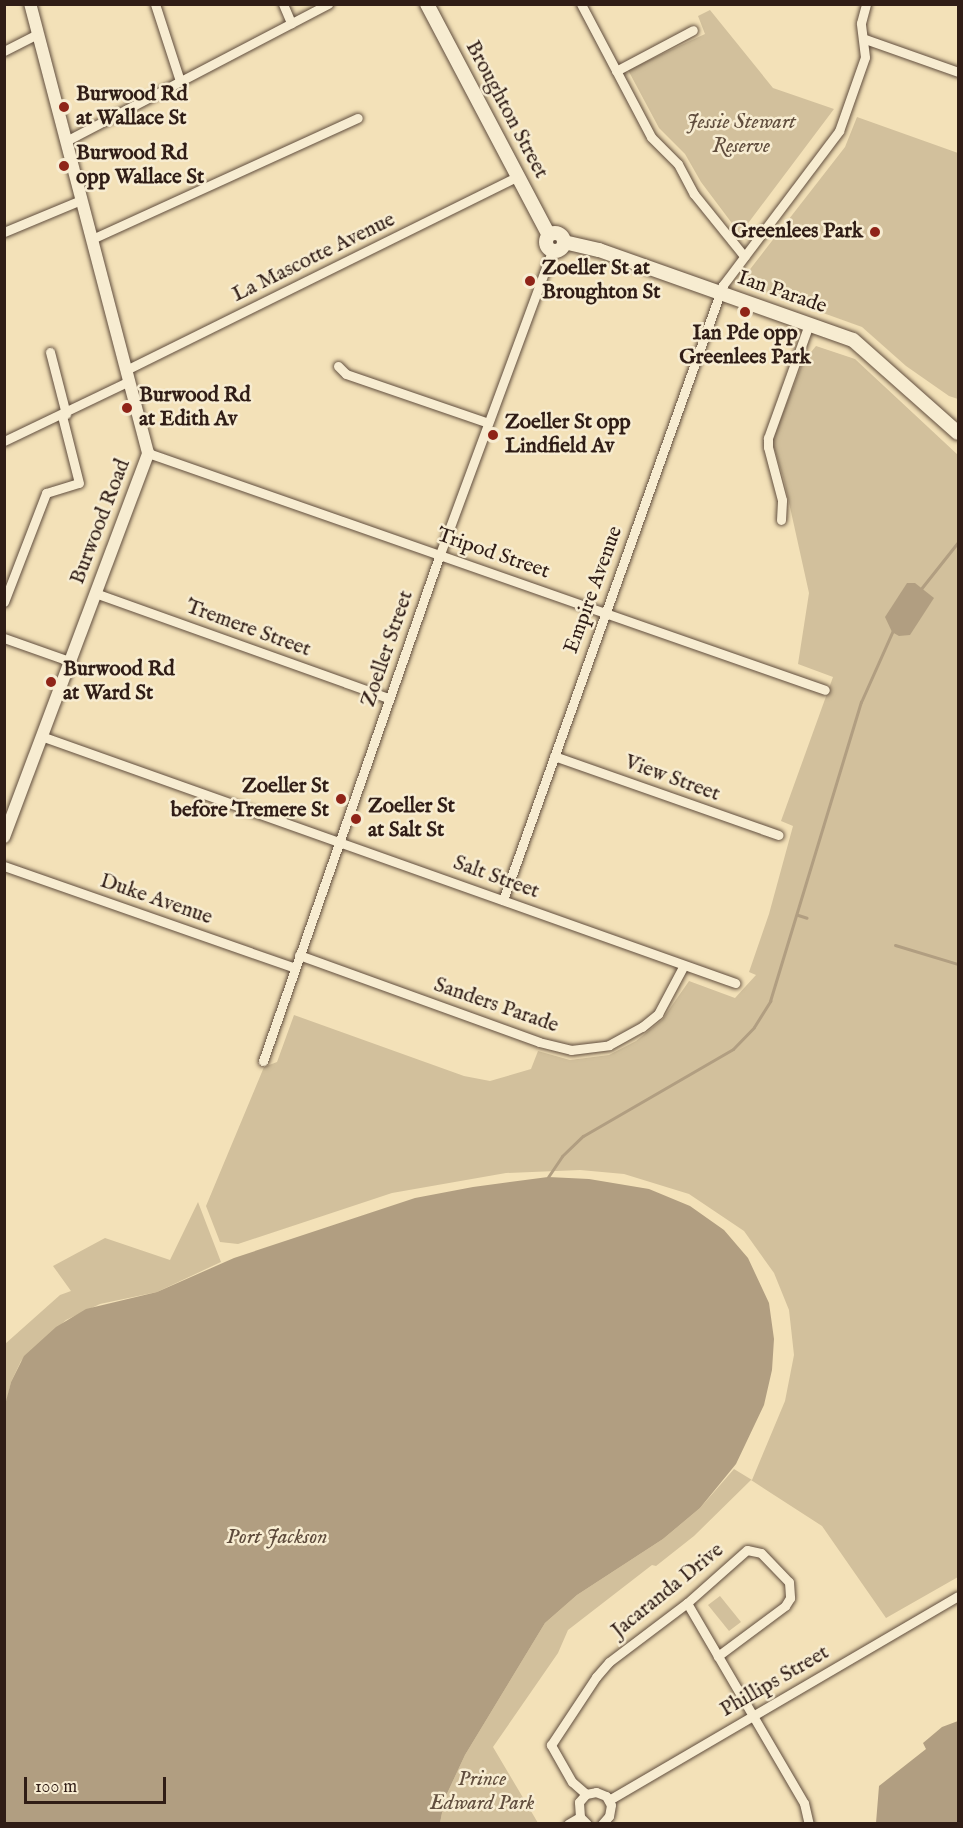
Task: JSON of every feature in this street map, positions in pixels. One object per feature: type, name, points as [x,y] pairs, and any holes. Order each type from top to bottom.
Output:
[{"type":"main road","name":"Broughton Street","points":[[427,4],[549,235]]},
{"type":"main road","points":[[560,234],[564,242],[560,249],[552,251],[546,245],[549,235],[560,234]]},
{"type":"main road","name":"Ian Parade","points":[[564,242],[599,250],[853,340],[958,433]]},
{"type":"street","name":"Burwood Road","points":[[4,837],[148,453],[30,4]]},
{"type":"street","points":[[155,4],[180,81]]},
{"type":"street","points":[[283,4],[291,23]]},
{"type":"street","points":[[66,141],[328,4]]},
{"type":"street","points":[[581,4],[651,137],[678,164],[694,194],[744,256]]},
{"type":"street","name":"Empire Avenue","points":[[503,900],[719,293],[744,256],[839,131],[865,57],[865,39],[861,23],[866,4]]},
{"type":"street","points":[[616,70],[693,30]]},
{"type":"street","points":[[4,51],[38,33]]},
{"type":"street","points":[[865,39],[958,72]]},
{"type":"street","points":[[92,240],[357,118]]},
{"type":"street","name":"La Mascotte Avenue","points":[[4,441],[64,415],[128,376],[517,177]]},
{"type":"street","points":[[4,232],[81,200]]},
{"type":"street","name":"Zoeller Street","points":[[263,1061],[440,554],[552,251]]},
{"type":"street","points":[[781,520],[782,500],[768,447],[768,438],[809,324]]},
{"type":"street","points":[[4,602],[46,493],[79,483],[50,352]]},
{"type":"street","points":[[338,366],[346,374],[489,423]]},
{"type":"street","name":"Tripod Street","points":[[148,453],[825,690]]},
{"type":"street","name":"Tremere Street","points":[[95,593],[389,698]]},
{"type":"street","points":[[4,638],[69,661]]},
{"type":"street","name":"Salt Street","points":[[41,736],[735,983]]},
{"type":"street","name":"View Street","points":[[554,756],[778,835]]},
{"type":"street","name":"Duke Avenue","points":[[4,866],[295,968]]},
{"type":"street","name":"Sanders Parade","points":[[299,955],[539,1042],[571,1050],[609,1045],[642,1027],[658,1014],[684,965]]},
{"type":"street","name":"Jacaranda Drive","points":[[586,1794],[572,1782],[551,1745],[609,1662],[687,1603],[747,1550],[761,1553],[789,1582],[792,1590],[785,1606],[718,1656]]},
{"type":"street","name":"Phillips Street","points":[[609,1800],[958,1596]]},
{"type":"street","points":[[687,1603],[804,1803],[809,1824]]},
{"type":"street","points":[[568,1824],[583,1820],[578,1807],[586,1794],[601,1793],[609,1800],[609,1816],[602,1824]]},
{"type":"green space","name":"Jessie Stewart Reserve","points":[[710,10],[773,88],[834,109],[740,234],[701,182],[685,154],[659,128],[628,70],[705,34],[698,16]]},
{"type":"green space","name":"Greenlees Park","points":[[857,117],[958,153],[958,399],[949,396],[906,366],[862,327],[748,286],[744,277],[845,147]]},
{"type":"green space","name":"Prince Edward Park","points":[[816,346],[855,359],[958,455],[958,1577],[886,1618],[822,1526],[751,1480],[694,1536],[656,1566],[652,1565],[568,1630],[558,1653],[493,1747],[538,1823],[440,1823],[445,1798],[465,1755],[545,1623],[577,1595],[663,1539],[700,1508],[734,1469],[752,1480],[785,1401],[794,1355],[789,1310],[774,1273],[744,1231],[689,1194],[624,1174],[580,1170],[506,1173],[392,1193],[238,1244],[220,1242],[206,1206],[264,1067],[277,1062],[294,1015],[464,1076],[490,1081],[531,1069],[538,1051],[570,1060],[609,1055],[636,1041],[662,1020],[689,981],[735,998],[756,975],[749,972],[769,914],[793,826],[781,821],[833,677],[798,664],[809,593],[784,480],[772,441],[803,362]]},
{"type":"green space","points":[[198,1202],[221,1262],[157,1292],[100,1304],[66,1320],[21,1361],[11,1382],[5,1409],[5,1344],[60,1295],[71,1291],[53,1266],[105,1238],[170,1260]]},
{"type":"green space","points":[[720,1596],[741,1622],[729,1631],[708,1605]]},
{"type":"water","points":[[907,583],[915,583],[934,598],[910,635],[899,636],[892,632],[885,617]]},
{"type":"water","name":"Port Jackson","points":[[548,1177],[589,1179],[649,1189],[690,1206],[724,1230],[748,1258],[769,1303],[774,1339],[772,1370],[764,1405],[736,1464],[700,1508],[663,1539],[577,1595],[545,1623],[465,1755],[445,1798],[440,1823],[5,1823],[4,1409],[11,1382],[24,1356],[56,1327],[86,1309],[157,1292],[234,1258],[415,1198],[473,1187]]},
{"type":"water","points":[[958,1721],[958,1823],[876,1823],[879,1786],[926,1749],[923,1743],[942,1727]]},
{"type":"waterway","points":[[920,590],[958,542]]},
{"type":"waterway","points":[[548,1177],[562,1156],[583,1136],[733,1049],[754,1027],[770,1001],[861,702],[893,630]]},
{"type":"waterway","points":[[798,915],[807,918]]},
{"type":"waterway","points":[[895,945],[958,964]]},
{"type":"place","name":"Burwood Rd at Wallace St","points":[[64,107]]},
{"type":"place","name":"Burwood Rd opp Wallace St","points":[[64,166]]},
{"type":"place","name":"Greenlees Park","points":[[875,232]]},
{"type":"place","name":"Zoeller St at Broughton St","points":[[530,281]]},
{"type":"place","name":"Ian Pde opp Greenlees Park","points":[[745,312]]},
{"type":"place","name":"Burwood Rd at Edith Av","points":[[127,408]]},
{"type":"place","name":"Zoeller St opp Lindfield Av","points":[[493,435]]},
{"type":"place","name":"Burwood Rd at Ward St","points":[[51,682]]},
{"type":"place","name":"Zoeller St before Tremere St","points":[[341,799]]},
{"type":"place","name":"Zoeller St at Salt St","points":[[356,819]]}]
